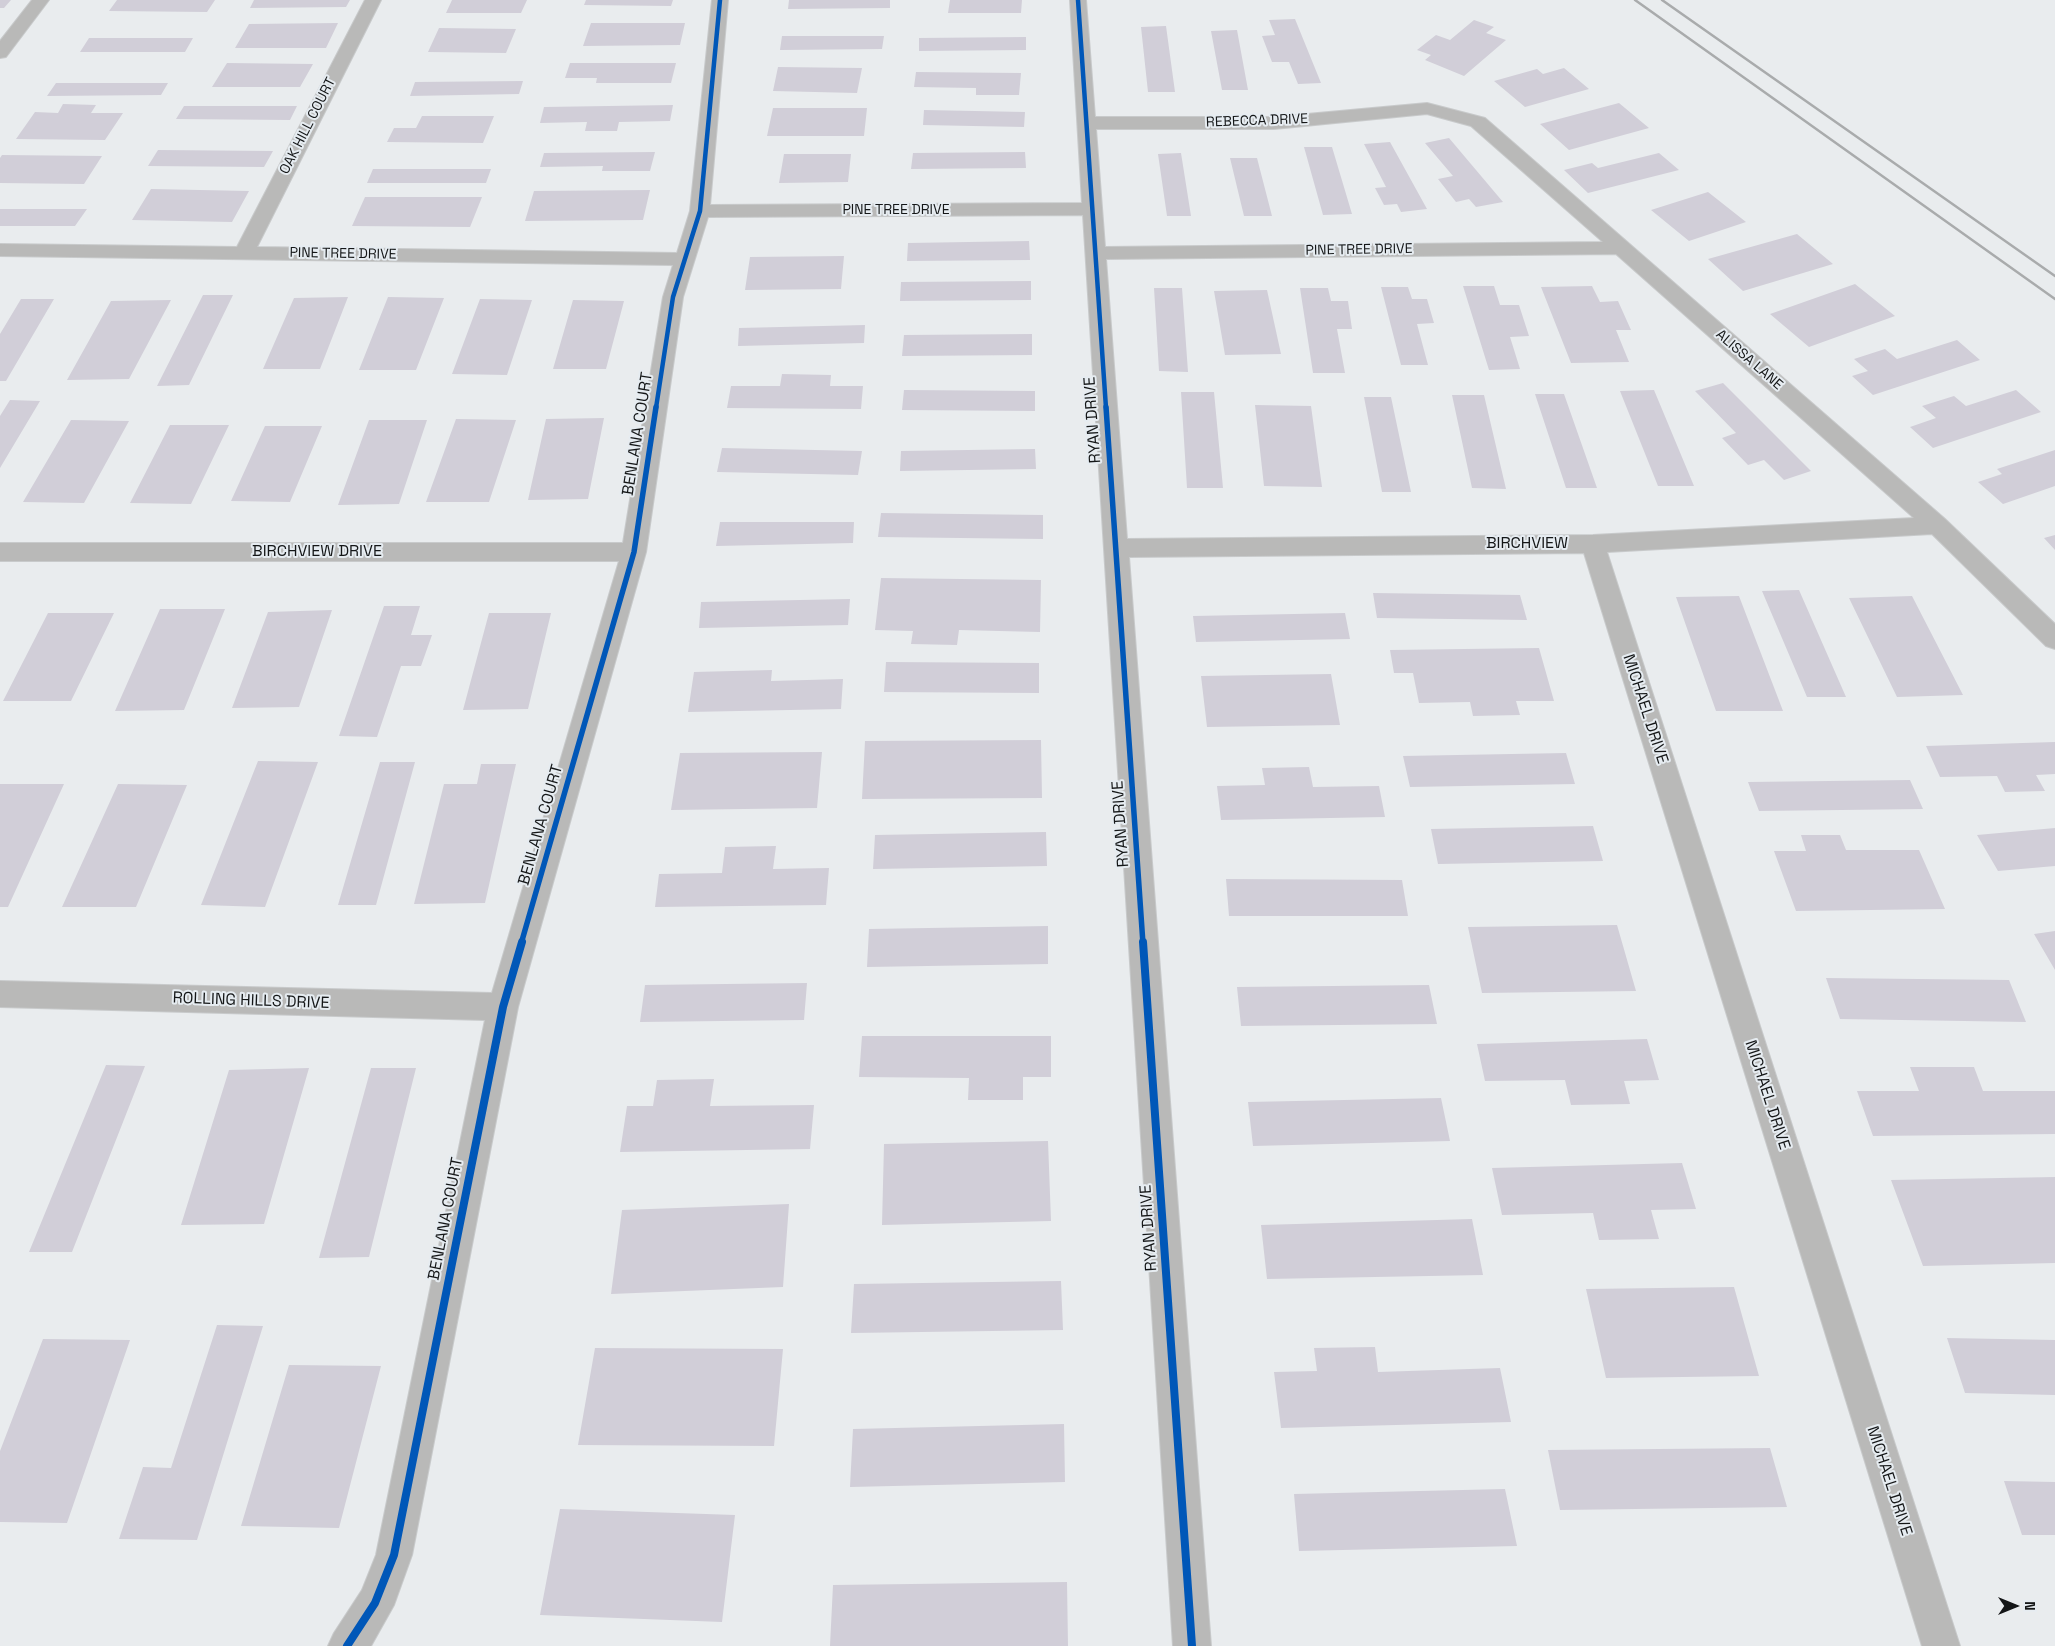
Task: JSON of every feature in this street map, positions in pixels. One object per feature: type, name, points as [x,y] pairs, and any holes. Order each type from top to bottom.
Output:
[{"type":"street","points":[[0,53],[41,0]]},
{"type":"street","name":"OAK HILL COURT","points":[[244,253],[373,0]]},
{"type":"street","name":"BENLANA COURT","points":[[347,1646],[364,1626],[387,1580],[394,1555],[502,1007],[634,552],[674,297],[700,211],[720,0]]},
{"type":"street","name":"RYAN DRIVE","points":[[1078,0],[1192,1646]]},
{"type":"street","name":"REBECCA DRIVE","points":[[1086,123],[1274,123],[1426,108]]},
{"type":"street","name":"ALISSA LANE","points":[[1426,108],[1478,122],[1937,526],[2055,639]]},
{"type":"street","name":"PINE TREE DRIVE","points":[[700,211],[1092,209]]},
{"type":"street","name":"PINE TREE DRIVE","points":[[1095,253],[1622,248]]},
{"type":"street","name":"PINE TREE DRIVE","points":[[0,250],[685,259]]},
{"type":"street","name":"BIRCHVIEW","points":[[1116,548],[1592,544],[1937,526]]},
{"type":"street","name":"MICHAEL DRIVE","points":[[1592,544],[1941,1646]]},
{"type":"street","name":"BIRCHVIEW DRIVE","points":[[0,552],[634,552]]},
{"type":"street","name":"ROLLING HILLS DRIVE","points":[[0,994],[502,1007]]},
{"type":"building","points":[[0,0],[11,0],[4,8],[0,8]]},
{"type":"building","points":[[117,0],[215,0],[207,12],[109,11]]},
{"type":"building","points":[[254,0],[350,0],[346,7],[250,8]]},
{"type":"building","points":[[452,0],[527,0],[521,13],[446,13]]},
{"type":"building","points":[[586,0],[673,0],[671,6],[584,5]]},
{"type":"building","points":[[789,0],[890,0],[890,8],[788,9]]},
{"type":"building","points":[[950,0],[1022,0],[1021,13],[948,13]]},
{"type":"building","points":[[1295,19],[1321,83],[1298,84],[1289,62],[1272,62],[1262,36],[1275,35],[1269,20]]},
{"type":"building","points":[[1474,20],[1494,27],[1486,33],[1506,40],[1464,76],[1425,60],[1431,55],[1417,50],[1436,35],[1450,40]]},
{"type":"building","points":[[338,23],[326,48],[235,48],[249,24]]},
{"type":"building","points":[[591,23],[685,23],[680,45],[583,46]]},
{"type":"building","points":[[1166,26],[1175,92],[1148,92],[1141,27]]},
{"type":"building","points":[[439,28],[516,29],[506,53],[428,52]]},
{"type":"building","points":[[1237,30],[1248,90],[1222,90],[1211,31]]},
{"type":"building","points":[[782,36],[884,36],[882,49],[780,50]]},
{"type":"building","points":[[1026,37],[1026,50],[919,51],[919,38]]},
{"type":"building","points":[[89,38],[193,38],[185,52],[80,52]]},
{"type":"building","points":[[227,63],[313,64],[300,87],[212,87]]},
{"type":"building","points":[[570,63],[676,63],[671,83],[596,83],[597,78],[565,78]]},
{"type":"building","points":[[778,67],[862,68],[857,93],[773,91]]},
{"type":"building","points":[[1564,68],[1589,89],[1525,107],[1494,81],[1537,69],[1543,74]]},
{"type":"building","points":[[916,72],[1021,73],[1019,95],[976,95],[976,88],[914,87]]},
{"type":"building","points":[[523,81],[519,94],[410,96],[415,82]]},
{"type":"building","points":[[56,83],[168,83],[161,95],[47,96]]},
{"type":"building","points":[[1619,103],[1649,128],[1569,150],[1540,124]]},
{"type":"building","points":[[63,104],[96,105],[91,113],[123,113],[105,140],[16,139],[35,112],[58,113]]},
{"type":"building","points":[[673,105],[670,121],[619,122],[617,131],[585,131],[587,122],[540,123],[544,107]]},
{"type":"building","points":[[184,106],[297,106],[290,120],[176,119]]},
{"type":"building","points":[[773,108],[867,108],[864,136],[767,136]]},
{"type":"building","points":[[924,110],[1025,112],[1024,127],[923,125]]},
{"type":"building","points":[[422,116],[494,116],[483,143],[387,142],[394,128],[416,128]]},
{"type":"building","points":[[1449,138],[1503,202],[1476,207],[1469,199],[1456,202],[1438,179],[1453,176],[1425,143]]},
{"type":"building","points":[[1390,142],[1427,209],[1401,212],[1397,204],[1384,205],[1375,188],[1386,187],[1364,144]]},
{"type":"building","points":[[1304,147],[1332,147],[1352,214],[1323,215]]},
{"type":"building","points":[[158,150],[273,151],[264,167],[148,166]]},
{"type":"building","points":[[655,152],[650,171],[602,171],[603,166],[540,167],[544,153]]},
{"type":"building","points":[[1025,152],[1026,168],[911,169],[913,153]]},
{"type":"building","points":[[1181,153],[1191,216],[1167,216],[1158,154]]},
{"type":"building","points":[[1659,153],[1679,170],[1588,193],[1564,170],[1592,163],[1598,168]]},
{"type":"building","points":[[784,154],[851,154],[848,182],[779,183]]},
{"type":"building","points":[[2,155],[102,156],[84,184],[0,183],[0,158]]},
{"type":"building","points":[[1230,158],[1257,158],[1272,216],[1244,216]]},
{"type":"building","points":[[373,169],[491,169],[486,183],[367,183]]},
{"type":"building","points":[[151,189],[249,191],[232,222],[132,220]]},
{"type":"building","points":[[650,190],[643,220],[525,221],[534,191]]},
{"type":"building","points":[[1708,192],[1746,222],[1689,241],[1651,210]]},
{"type":"building","points":[[365,197],[482,197],[470,227],[352,226]]},
{"type":"building","points":[[0,209],[87,209],[75,226],[0,226]]},
{"type":"building","points":[[1797,234],[1833,264],[1743,291],[1708,259]]},
{"type":"building","points":[[1029,241],[1030,260],[907,261],[908,243]]},
{"type":"building","points":[[844,256],[841,289],[745,290],[750,257]]},
{"type":"building","points":[[1031,281],[1031,300],[900,301],[901,282]]},
{"type":"building","points":[[1855,284],[1895,316],[1809,347],[1770,314]]},
{"type":"building","points":[[1463,286],[1494,286],[1500,305],[1519,305],[1529,336],[1510,337],[1520,369],[1489,370]]},
{"type":"building","points":[[1592,286],[1600,302],[1618,301],[1631,330],[1616,330],[1629,362],[1571,363],[1541,287]]},
{"type":"building","points":[[1381,287],[1408,287],[1412,299],[1427,299],[1434,323],[1417,324],[1428,365],[1401,365]]},
{"type":"building","points":[[1154,288],[1182,288],[1188,372],[1159,371]]},
{"type":"building","points":[[1300,288],[1328,288],[1331,301],[1348,301],[1352,329],[1337,329],[1345,373],[1313,373]]},
{"type":"building","points":[[1267,290],[1281,354],[1225,355],[1214,291]]},
{"type":"building","points":[[203,295],[233,295],[189,385],[157,386]]},
{"type":"building","points":[[348,297],[320,369],[263,369],[294,298]]},
{"type":"building","points":[[388,297],[444,298],[416,370],[359,370]]},
{"type":"building","points":[[21,299],[54,299],[6,381],[0,381],[0,334]]},
{"type":"building","points":[[480,299],[532,300],[507,375],[452,374]]},
{"type":"building","points":[[171,300],[129,379],[67,380],[111,301]]},
{"type":"building","points":[[573,300],[624,301],[606,369],[553,369]]},
{"type":"building","points":[[865,325],[864,343],[738,346],[739,328]]},
{"type":"building","points":[[1032,334],[1032,355],[902,356],[904,335]]},
{"type":"building","points":[[1957,340],[1980,360],[1873,395],[1852,376],[1868,371],[1854,359],[1885,349],[1897,359]]},
{"type":"building","points":[[782,374],[831,375],[830,386],[863,386],[861,409],[727,408],[731,386],[780,386]]},
{"type":"building","points":[[1723,383],[1811,471],[1784,480],[1764,460],[1748,465],[1722,438],[1736,433],[1695,391]]},
{"type":"building","points":[[904,390],[1035,391],[1035,411],[902,410]]},
{"type":"building","points":[[1654,390],[1694,486],[1658,486],[1620,391]]},
{"type":"building","points":[[2016,390],[2041,412],[1933,448],[1910,427],[1936,418],[1922,406],[1954,396],[1966,406]]},
{"type":"building","points":[[1181,392],[1214,392],[1223,488],[1187,488]]},
{"type":"building","points":[[1535,394],[1564,394],[1597,488],[1566,488]]},
{"type":"building","points":[[1452,395],[1484,395],[1506,489],[1472,488]]},
{"type":"building","points":[[1364,397],[1391,397],[1411,492],[1382,492]]},
{"type":"building","points":[[10,400],[40,401],[0,468],[0,416]]},
{"type":"building","points":[[1255,405],[1311,406],[1322,487],[1264,486]]},
{"type":"building","points":[[604,418],[588,499],[528,500],[546,419]]},
{"type":"building","points":[[456,419],[516,420],[489,502],[426,502]]},
{"type":"building","points":[[71,420],[129,421],[84,503],[23,502]]},
{"type":"building","points":[[369,420],[427,420],[399,504],[338,505]]},
{"type":"building","points":[[170,425],[229,425],[191,504],[130,503]]},
{"type":"building","points":[[265,426],[322,426],[290,502],[231,501]]},
{"type":"building","points":[[722,448],[862,451],[858,475],[717,472]]},
{"type":"building","points":[[1035,449],[1036,469],[900,471],[901,451]]},
{"type":"building","points":[[2055,450],[2055,486],[2003,504],[1978,482],[2002,474],[1997,469]]},
{"type":"building","points":[[881,513],[1043,515],[1043,539],[878,537]]},
{"type":"building","points":[[720,522],[854,522],[853,543],[716,546]]},
{"type":"building","points":[[2055,535],[2055,550],[2044,538]]},
{"type":"building","points":[[881,578],[1041,580],[1040,632],[959,630],[957,645],[911,644],[913,631],[875,630]]},
{"type":"building","points":[[1799,590],[1846,697],[1807,697],[1762,591]]},
{"type":"building","points":[[1373,593],[1520,595],[1527,620],[1377,618]]},
{"type":"building","points":[[1739,596],[1783,711],[1716,711],[1676,597]]},
{"type":"building","points":[[1912,596],[1963,695],[1897,697],[1849,598]]},
{"type":"building","points":[[850,599],[848,625],[699,628],[701,602]]},
{"type":"building","points":[[384,606],[420,606],[411,635],[432,635],[421,666],[401,666],[377,737],[339,736]]},
{"type":"building","points":[[160,609],[225,609],[184,710],[115,711]]},
{"type":"building","points":[[332,610],[299,707],[232,708],[268,612]]},
{"type":"building","points":[[48,613],[114,613],[71,701],[3,701]]},
{"type":"building","points":[[489,613],[551,613],[528,709],[463,710]]},
{"type":"building","points":[[1345,613],[1350,639],[1196,642],[1193,616]]},
{"type":"building","points":[[1539,648],[1554,701],[1516,701],[1520,715],[1473,716],[1470,702],[1419,703],[1413,673],[1394,673],[1390,650]]},
{"type":"building","points":[[886,662],[1039,663],[1039,693],[884,692]]},
{"type":"building","points":[[772,670],[771,681],[843,679],[841,709],[688,712],[694,672]]},
{"type":"building","points":[[1331,674],[1340,725],[1207,727],[1201,676]]},
{"type":"building","points":[[1041,740],[1042,798],[862,799],[865,741]]},
{"type":"building","points":[[2055,742],[2055,774],[2036,775],[2045,791],[2005,792],[1997,776],[1940,777],[1926,746]]},
{"type":"building","points":[[822,752],[817,808],[671,810],[680,753]]},
{"type":"building","points":[[1566,753],[1575,784],[1410,787],[1403,756]]},
{"type":"building","points":[[258,761],[318,762],[265,907],[201,905]]},
{"type":"building","points":[[380,762],[415,762],[376,905],[338,905]]},
{"type":"building","points":[[481,764],[516,764],[485,903],[414,904],[444,784],[477,784]]},
{"type":"building","points":[[1309,767],[1313,787],[1379,786],[1385,817],[1221,820],[1217,786],[1265,785],[1262,768]]},
{"type":"building","points":[[1910,780],[1923,809],[1759,811],[1748,782]]},
{"type":"building","points":[[0,784],[64,784],[8,907],[0,907]]},
{"type":"building","points":[[118,784],[187,785],[136,907],[62,907]]},
{"type":"building","points":[[1593,826],[1603,861],[1438,864],[1431,829]]},
{"type":"building","points":[[2055,828],[2055,866],[1998,871],[1977,835]]},
{"type":"building","points":[[1046,832],[1047,866],[873,869],[875,835]]},
{"type":"building","points":[[1801,835],[1840,835],[1846,850],[1919,850],[1945,909],[1796,911],[1774,851],[1806,851]]},
{"type":"building","points":[[776,846],[773,869],[829,868],[826,905],[655,907],[659,874],[722,873],[725,847]]},
{"type":"building","points":[[1226,879],[1402,880],[1408,916],[1229,916]]},
{"type":"building","points":[[1617,925],[1636,991],[1482,993],[1468,927]]},
{"type":"building","points":[[1048,926],[1048,964],[867,967],[869,929]]},
{"type":"building","points":[[2055,931],[2055,970],[2034,934]]},
{"type":"building","points":[[1826,978],[2009,980],[2026,1022],[1840,1019]]},
{"type":"building","points":[[807,983],[804,1020],[640,1022],[645,985]]},
{"type":"building","points":[[1429,985],[1437,1024],[1241,1026],[1237,987]]},
{"type":"building","points":[[862,1036],[1051,1036],[1051,1077],[1023,1077],[1023,1100],[968,1100],[969,1078],[859,1077]]},
{"type":"building","points":[[1647,1039],[1659,1080],[1624,1081],[1630,1104],[1571,1105],[1565,1080],[1485,1081],[1477,1044]]},
{"type":"building","points":[[106,1065],[145,1066],[72,1252],[29,1252]]},
{"type":"building","points":[[1910,1067],[1974,1067],[1983,1091],[2055,1091],[2055,1134],[1873,1136],[1857,1091],[1919,1091]]},
{"type":"building","points":[[309,1068],[264,1224],[181,1225],[229,1070]]},
{"type":"building","points":[[371,1068],[416,1068],[369,1257],[319,1258]]},
{"type":"building","points":[[714,1079],[710,1106],[814,1105],[810,1149],[620,1152],[627,1106],[653,1106],[657,1080]]},
{"type":"building","points":[[1441,1098],[1450,1141],[1253,1146],[1248,1102]]},
{"type":"building","points":[[1048,1141],[1051,1221],[882,1225],[884,1144]]},
{"type":"building","points":[[1682,1163],[1696,1209],[1651,1210],[1659,1239],[1599,1240],[1593,1213],[1502,1215],[1492,1168]]},
{"type":"building","points":[[2055,1177],[2055,1263],[1923,1266],[1891,1180]]},
{"type":"building","points":[[789,1204],[783,1287],[611,1294],[622,1210]]},
{"type":"building","points":[[1472,1219],[1483,1275],[1267,1279],[1261,1225]]},
{"type":"building","points":[[1061,1281],[1063,1330],[851,1333],[854,1284]]},
{"type":"building","points":[[1734,1287],[1759,1376],[1606,1378],[1586,1289]]},
{"type":"building","points":[[217,1325],[263,1326],[197,1540],[119,1539],[143,1467],[171,1468]]},
{"type":"building","points":[[1947,1338],[2055,1340],[2055,1395],[1965,1393]]},
{"type":"building","points":[[43,1339],[130,1340],[67,1523],[0,1522],[0,1451]]},
{"type":"building","points":[[1375,1347],[1378,1372],[1500,1368],[1511,1422],[1281,1428],[1274,1372],[1317,1371],[1314,1348]]},
{"type":"building","points":[[595,1348],[783,1349],[774,1446],[578,1445]]},
{"type":"building","points":[[289,1365],[381,1366],[339,1528],[241,1526]]},
{"type":"building","points":[[1064,1424],[1065,1482],[850,1487],[853,1429]]},
{"type":"building","points":[[1770,1448],[1787,1507],[1560,1510],[1548,1450]]},
{"type":"building","points":[[2004,1481],[2055,1482],[2055,1535],[2022,1535]]},
{"type":"building","points":[[1505,1489],[1517,1546],[1299,1551],[1294,1494]]},
{"type":"building","points":[[560,1509],[735,1515],[722,1622],[540,1615]]},
{"type":"building","points":[[1067,1582],[1068,1646],[830,1646],[833,1585]]},
{"type":"railway","points":[[1635,0],[2055,299]]},
{"type":"railway","points":[[1662,0],[2055,276]]},
{"type":"cycle path","points":[[347,1646],[363,1625],[375,1603],[386,1580],[394,1555],[503,1007],[634,552],[673,297],[700,211],[720,0]]},
{"type":"cycle path","points":[[1078,0],[1192,1646]]}]
